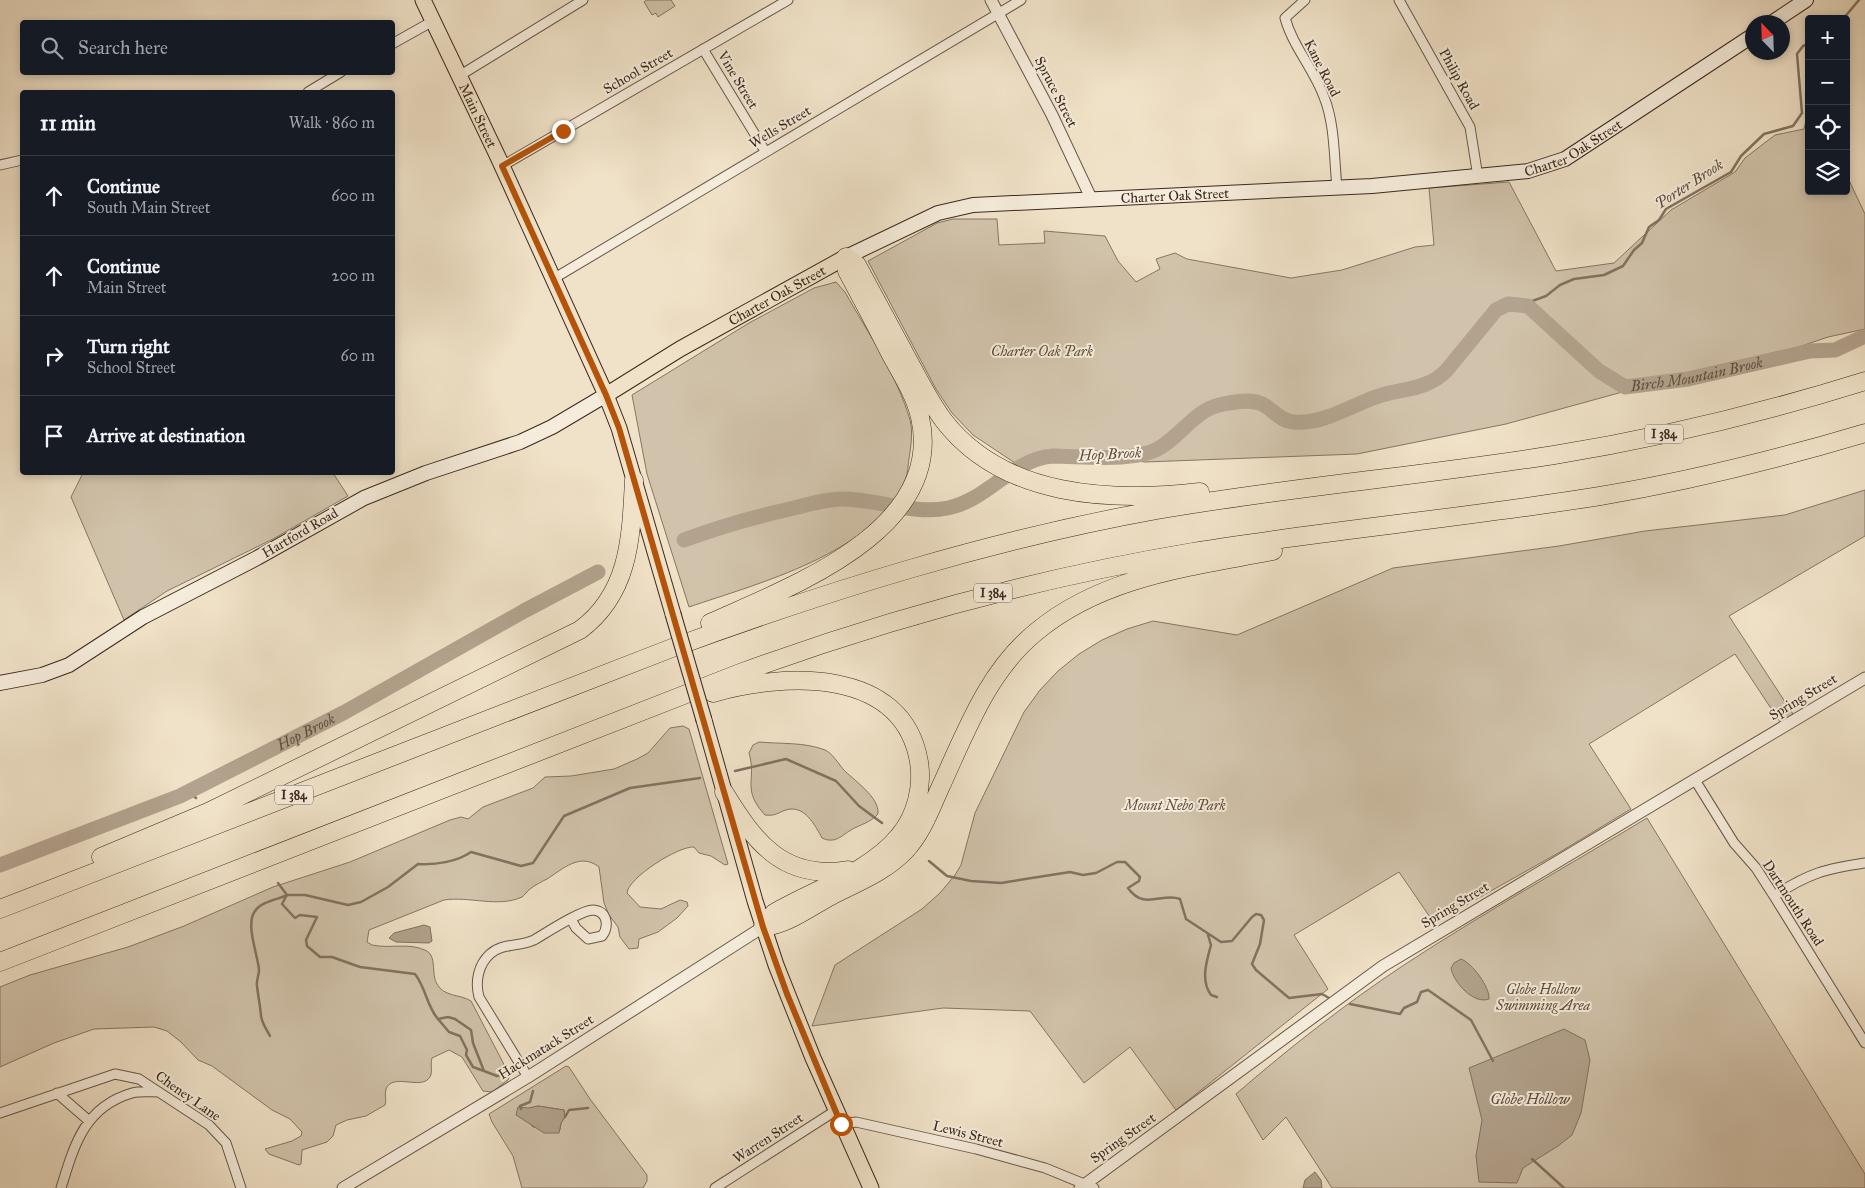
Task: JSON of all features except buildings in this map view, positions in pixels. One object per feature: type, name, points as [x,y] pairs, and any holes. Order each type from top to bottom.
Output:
[{"type":"highway","points":[[846,257],[858,265],[938,413],[961,440],[993,464],[1025,480],[1078,492],[1133,496],[1188,494],[1309,480],[1360,481]]},
{"type":"highway","points":[[588,680],[626,659],[734,612],[840,560],[867,541],[891,517],[910,489],[921,451],[920,418],[911,393],[847,271],[846,257]]},
{"type":"highway","name":"I 384","points":[[0,909],[588,680],[828,593],[979,549],[1092,523],[1170,508],[1552,456],[1643,439],[1763,411],[1865,381]]},
{"type":"highway","name":"I 384","points":[[0,962],[613,722],[829,641],[978,597],[1085,572],[1178,554],[1584,498],[1672,482],[1774,458],[1865,433]]},
{"type":"highway","points":[[31,897],[82,866],[208,812],[580,630],[603,608],[614,592],[625,567],[630,542],[634,480]]},
{"type":"highway","points":[[763,927],[784,922],[878,871],[905,850],[924,822],[978,705],[993,680],[1024,642],[1066,610],[1096,593],[1142,578],[1238,558],[1338,541],[1389,525]]},
{"type":"highway","points":[[613,722],[653,713],[728,689],[776,681],[831,683],[853,688],[872,696],[890,709],[909,733],[917,752],[920,782],[916,806],[904,830],[886,850],[865,864],[774,913],[763,927]]},
{"type":"highway","points":[[724,792],[754,838],[781,860],[799,868],[821,872],[851,869],[865,864]]},
{"type":"main road","name":"Main Street","points":[[422,0],[502,166],[606,395],[634,480],[763,927],[787,994],[838,1117],[871,1188]]},
{"type":"main road","points":[[1784,15],[1806,0]]},
{"type":"main road","name":"Charter Oak Street","points":[[606,395],[680,349],[846,257],[915,223],[957,207],[1091,198],[1337,188],[1478,177],[1528,171],[1565,159],[1745,41]]},
{"type":"main road","name":"Hartford Road","points":[[0,683],[42,675],[70,665],[144,617],[264,554],[364,498],[426,473],[526,440],[606,395]]},
{"type":"street","points":[[459,76],[584,0]]},
{"type":"street","name":"School Street","points":[[502,166],[788,0]]},
{"type":"street","name":"Spruce Street","points":[[991,0],[1052,115],[1091,198]]},
{"type":"street","name":"Wells Street","points":[[553,279],[1021,0]]},
{"type":"street","name":"Kane Road","points":[[1305,0],[1285,18],[1290,34],[1324,96],[1330,119],[1337,188]]},
{"type":"street","name":"Philip Road","points":[[1399,0],[1470,127],[1478,177]]},
{"type":"street","points":[[395,42],[433,21]]},
{"type":"street","name":"Vine Street","points":[[703,49],[765,152]]},
{"type":"street","points":[[311,90],[336,75]]},
{"type":"street","points":[[0,165],[20,160]]},
{"type":"street","name":"Spring Street","points":[[1086,1187],[1217,1090],[1288,1034],[1383,966],[1865,678]]},
{"type":"street","name":"Dartmouth Road","points":[[1695,780],[1734,843],[1756,868],[1865,1043]]},
{"type":"street","points":[[1774,896],[1812,874],[1826,869],[1865,862]]},
{"type":"street","points":[[528,1077],[479,997],[477,982],[479,972],[488,955],[497,949],[531,941],[571,919]]},
{"type":"street","name":"Hackmatack Street","points":[[343,1188],[528,1077],[763,927]]},
{"type":"street","name":"Cheney Lane","points":[[0,1113],[115,1074],[139,1079],[209,1125],[226,1143],[241,1188]]},
{"type":"street","points":[[61,1188],[72,1152],[88,1120],[113,1101],[133,1093],[159,1092]]},
{"type":"street","points":[[57,1093],[88,1120]]},
{"type":"street","name":"Lewis Street","points":[[838,1117],[958,1145],[1045,1168],[1086,1187]]},
{"type":"street","name":"Warren Street","points":[[715,1188],[838,1117]]},
{"type":"green space","points":[[647,0],[671,0],[675,6],[658,17],[656,13],[652,15],[644,2]]},
{"type":"green space","name":"Charter Oak Park","points":[[1805,125],[1805,195],[1850,195],[1850,182],[1865,214],[1865,329],[1828,337],[1761,360],[1626,391],[1506,424],[1357,454],[1145,462],[1107,457],[1058,457],[1021,467],[973,435],[952,413],[936,389],[868,261],[937,223],[953,219],[997,219],[999,245],[1045,243],[1044,231],[1105,236],[1118,261],[1136,282],[1160,269],[1156,259],[1175,253],[1187,259],[1291,278],[1342,270],[1415,247],[1434,245],[1429,188],[1509,182],[1556,271],[1614,263],[1671,210],[1735,172],[1745,158],[1775,135],[1804,129]]},
{"type":"green space","points":[[836,282],[845,292],[881,354],[898,387],[910,420],[912,434],[905,480],[890,505],[868,527],[842,546],[779,576],[689,607],[647,474],[632,395],[749,323],[814,288]]},
{"type":"green space","points":[[82,475],[334,475],[348,496],[273,539],[167,591],[124,620],[71,497]]},
{"type":"green space","name":"Mount Nebo Park","points":[[1865,490],[1865,536],[1729,616],[1793,714],[1780,722],[1735,654],[1589,744],[1631,809],[1560,852],[1434,923],[1399,872],[1294,935],[1328,989],[1176,1110],[1130,1047],[1084,1083],[1030,1011],[943,1008],[812,1026],[835,965],[922,909],[940,893],[955,875],[961,865],[975,813],[1024,712],[1040,690],[1058,671],[1079,654],[1102,640],[1127,629],[1153,621],[1237,635],[1393,568],[1559,546],[1645,531],[1785,515]]},
{"type":"green space","points":[[683,726],[689,729],[728,864],[725,865],[711,856],[699,853],[694,847],[687,848],[666,857],[636,879],[627,893],[640,907],[661,909],[680,900],[687,902],[688,906],[677,918],[658,932],[639,939],[638,948],[629,949],[620,937],[618,927],[609,915],[604,903],[599,867],[585,861],[565,867],[529,890],[522,897],[513,900],[493,902],[463,899],[444,900],[369,930],[367,942],[372,945],[407,946],[427,951],[432,957],[435,980],[440,988],[448,993],[471,1001],[510,1076],[508,1080],[492,1092],[483,1091],[462,1057],[449,1050],[432,1058],[431,1075],[426,1081],[401,1081],[390,1084],[385,1091],[385,1105],[366,1116],[347,1120],[336,1125],[333,1136],[327,1142],[302,1150],[301,1164],[299,1165],[269,1154],[265,1149],[292,1141],[301,1136],[302,1132],[290,1119],[272,1110],[212,1066],[198,1060],[181,1042],[167,1031],[154,1027],[94,1029],[54,1043],[0,1067],[0,987],[30,975],[128,947],[184,926],[273,887],[350,862],[450,820],[461,817],[468,819],[483,807],[533,788],[545,777],[571,776],[614,769],[648,753],[670,728]]},
{"type":"green space","points":[[759,742],[801,744],[828,751],[875,801],[878,814],[834,840],[822,838],[807,815],[797,810],[788,809],[773,815],[765,815],[754,798],[751,784],[752,770],[749,753],[753,745]]},
{"type":"green space","name":"Globe Hollow Swimming Area","points":[[1647,818],[1865,1174],[1865,1188],[1332,1188],[1286,1117],[1263,1140],[1236,1094],[1256,1077],[1339,1011],[1404,965]]},
{"type":"green space","points":[[566,1066],[569,1067],[590,1099],[647,1175],[647,1181],[643,1188],[522,1188],[513,1156],[489,1114]],"holes":[[[538,1106],[564,1110],[565,1117],[561,1123],[560,1130],[533,1127],[528,1122],[529,1108]]]},
{"type":"water","points":[[424,925],[430,927],[432,941],[429,943],[396,942],[389,938],[394,933]]},
{"type":"water","points":[[1461,959],[1470,965],[1480,976],[1487,988],[1489,999],[1477,999],[1460,986],[1451,968],[1454,963]]},
{"type":"water","name":"Globe Hollow","points":[[1564,1029],[1585,1040],[1590,1060],[1581,1113],[1572,1135],[1523,1168],[1517,1183],[1479,1182],[1476,1156],[1482,1120],[1469,1068]]},
{"type":"water","points":[[538,1106],[564,1110],[565,1117],[561,1123],[559,1133],[544,1133],[516,1115],[518,1107],[529,1108]]},
{"type":"water","points":[[1315,1172],[1321,1180],[1322,1188],[1303,1188],[1305,1180]]},
{"type":"waterway","name":"Porter Brook","points":[[1846,15],[1859,0]]},
{"type":"waterway","name":"Porter Brook","points":[[1524,304],[1546,296],[1560,285],[1574,279],[1604,275],[1623,266],[1634,250],[1642,243],[1649,227],[1659,220],[1666,209],[1731,172],[1741,156],[1764,134],[1793,126],[1802,113],[1797,54],[1805,45]]},
{"type":"waterway","name":"Hop Brook","points":[[684,540],[750,519],[829,500],[868,501],[922,510],[948,508],[976,497],[1025,464],[1038,459],[1053,456],[1123,457],[1150,452],[1169,442],[1203,412],[1219,405],[1248,401],[1264,405],[1281,418],[1289,421],[1315,421],[1376,397],[1422,386],[1430,382],[1446,371],[1496,310],[1508,304],[1528,306],[1599,371],[1625,387],[1688,379],[1810,351],[1835,350],[1865,336]]},
{"type":"waterway","name":"Hop Brook","points":[[0,865],[180,796],[345,712],[524,611],[598,572]]},
{"type":"waterway","points":[[735,771],[786,759],[836,781],[859,806],[882,823]]},
{"type":"waterway","points":[[278,883],[287,895],[305,895],[348,905],[361,902],[388,887],[418,864],[446,862],[471,852],[521,866],[533,863],[564,816],[630,788],[700,778]]},
{"type":"waterway","points":[[189,792],[196,798]]},
{"type":"waterway","points":[[929,861],[947,876],[971,881],[1001,883],[1070,872],[1083,875],[1096,873],[1117,862],[1125,862],[1140,877],[1139,881],[1128,888],[1134,895],[1147,900],[1173,897],[1180,899],[1186,919],[1221,942],[1232,941],[1252,917],[1256,914],[1261,915],[1264,920],[1260,944],[1252,964],[1256,970],[1289,998],[1322,994],[1329,998]]},
{"type":"waterway","points":[[287,895],[282,904],[295,918],[300,915],[317,917],[306,940],[307,946],[320,957],[332,957],[360,967],[415,974],[422,985],[431,1009],[438,1019],[448,1017],[455,1019],[471,1030],[473,1043],[484,1071],[497,1076],[513,1073]]},
{"type":"waterway","points":[[270,1036],[261,1018],[257,984],[259,970],[251,924],[255,911],[264,903],[285,896]]},
{"type":"waterway","points":[[1208,935],[1211,945],[1205,977],[1211,995],[1217,997]]},
{"type":"waterway","points":[[1350,1004],[1400,1014],[1404,1008],[1417,1002],[1421,992],[1428,990],[1471,1020],[1493,1061]]},
{"type":"waterway","points":[[438,1019],[449,1032],[460,1036],[467,1050],[466,1055],[473,1067],[484,1071]]},
{"type":"waterway","points":[[521,1109],[520,1106],[530,1102],[533,1091]]},
{"type":"waterway","points":[[565,1117],[569,1110],[588,1108]]},
{"type":"waterway","points":[[1532,1159],[1564,1188]]},
{"type":"route","points":[[563,131],[502,166],[613,411],[763,927],[787,994],[841,1124]]},
{"type":"water label","name":"Birch Mountain Brook","points":[[1696,373]]}]
